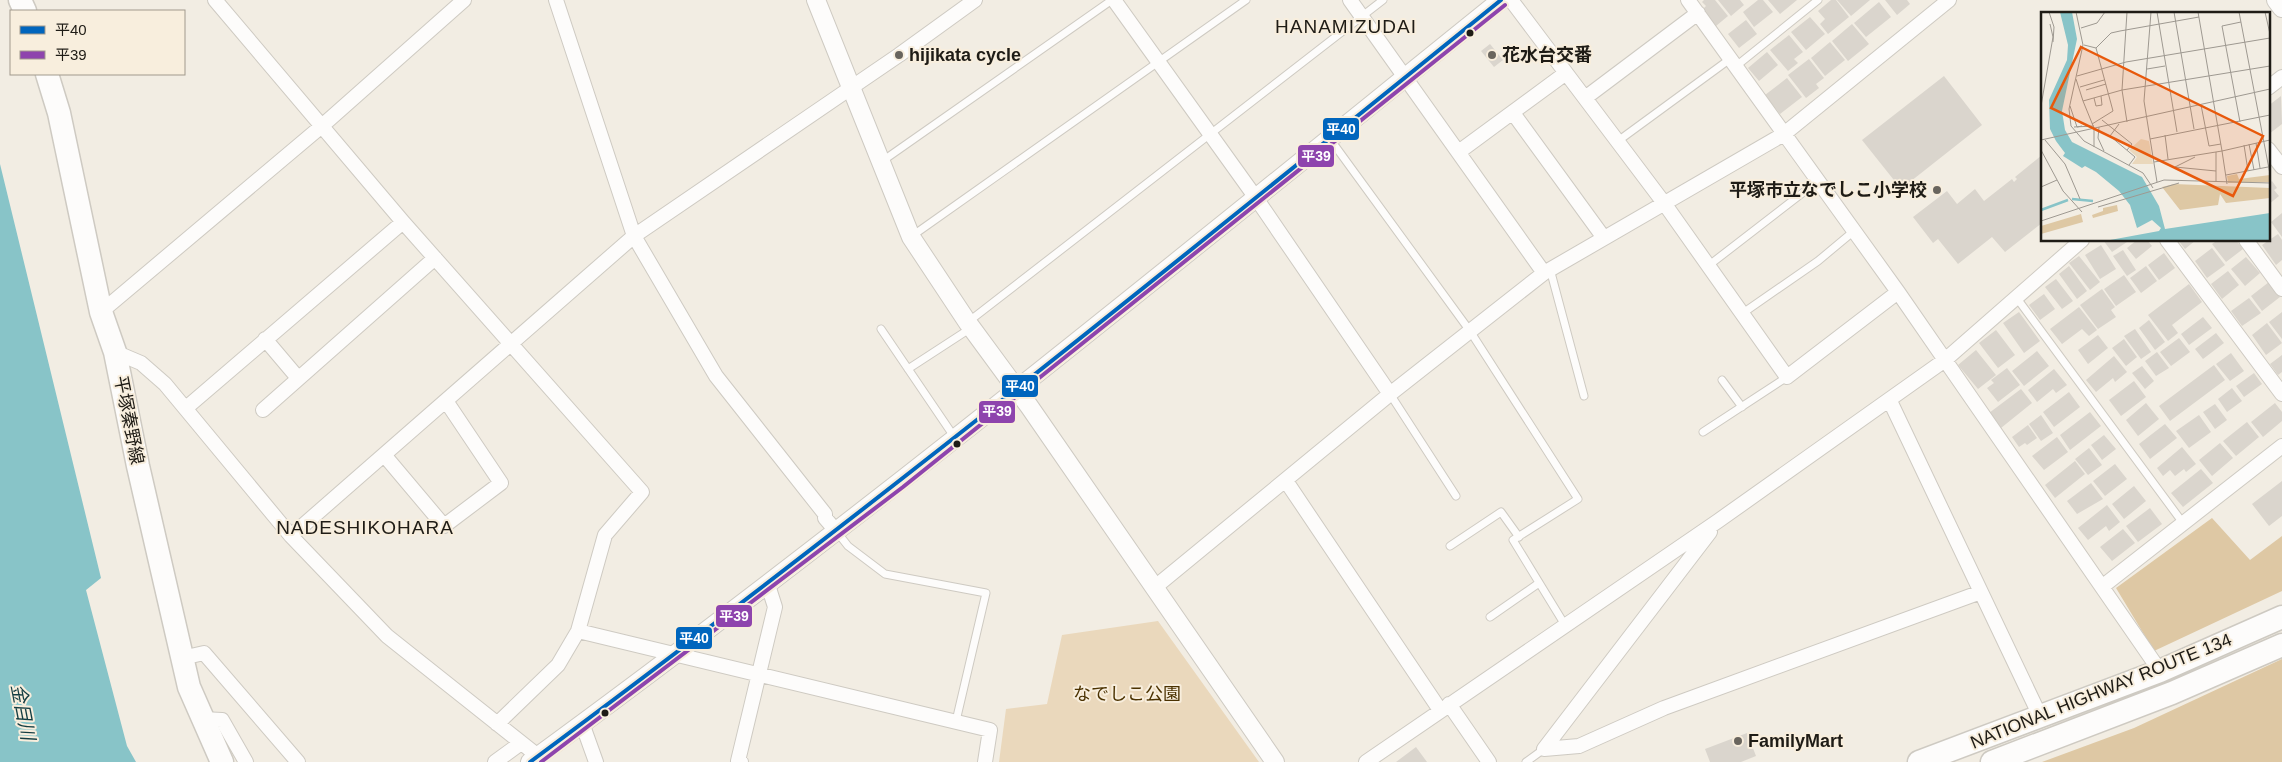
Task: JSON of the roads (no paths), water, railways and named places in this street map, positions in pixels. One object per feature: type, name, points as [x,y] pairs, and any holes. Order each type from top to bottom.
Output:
[{"type":"main road","name":"平塚秦野線","points":[[46,75],[59,113],[101,312],[115,352],[138,466],[189,687],[222,762]]},
{"type":"main road","name":"NATIONAL HIGHWAY ROUTE 134","points":[[1920,762],[2160,671],[2282,617]]},
{"type":"main road","name":"NATIONAL HIGHWAY ROUTE 134","points":[[1992,762],[2172,693],[2282,645]]},
{"type":"street","points":[[215,0],[434,258],[642,492],[605,535],[578,631],[558,665],[497,724]]},
{"type":"street","points":[[101,312],[322,125],[464,0]]},
{"type":"street","points":[[556,0],[634,236],[716,376],[826,514],[825,518],[837,532]]},
{"type":"street","points":[[816,0],[911,236],[970,325],[1275,762]]},
{"type":"street","points":[[291,536],[385,456],[510,343],[634,236],[852,88],[975,0]]},
{"type":"street","points":[[1113,0],[1256,198],[1390,394]]},
{"type":"street","points":[[1350,0],[1547,271]]},
{"type":"street","points":[[115,352],[141,363],[186,408],[291,536],[387,636],[521,742],[536,760],[582,723],[768,585],[956,439],[1501,0]]},
{"type":"street","points":[[1511,0],[1664,203],[1787,377],[1898,292]]},
{"type":"street","points":[[1154,588],[1390,394],[1547,271],[1784,134],[1949,0]]},
{"type":"street","points":[[2276,0],[2282,8]]},
{"type":"street","points":[[1690,1],[1732,63],[1898,292],[2160,671]]},
{"type":"street","points":[[1585,98],[1698,14]]},
{"type":"street","points":[[1460,151],[1566,73]]},
{"type":"street","points":[[2270,86],[2282,77]]},
{"type":"street","points":[[1513,113],[1604,238]]},
{"type":"street","points":[[2270,152],[2282,167]]},
{"type":"street","points":[[186,408],[403,222]]},
{"type":"street","points":[[1366,762],[1444,707],[1718,522],[1890,401],[1945,360],[2081,241]]},
{"type":"street","points":[[2168,241],[2282,394]]},
{"type":"street","points":[[2247,241],[2282,289]]},
{"type":"street","points":[[263,410],[434,258]]},
{"type":"street","points":[[266,339],[298,378]]},
{"type":"street","points":[[385,456],[444,526],[501,483],[446,401]]},
{"type":"street","points":[[1890,401],[2040,716]]},
{"type":"street","points":[[2103,586],[2282,446]]},
{"type":"street","points":[[1286,481],[1444,707],[1489,762]]},
{"type":"street","points":[[1544,749],[1718,522]]},
{"type":"street","points":[[739,762],[761,674],[775,607],[768,585]]},
{"type":"street","points":[[1544,749],[1579,746],[1664,708],[1980,592]]},
{"type":"street","points":[[578,631],[990,730],[985,762]]},
{"type":"street","points":[[182,658],[204,653],[298,762]]},
{"type":"street","points":[[202,719],[222,720],[246,762]]},
{"type":"street","points":[[582,723],[596,762]]},
{"type":"street","points":[[495,762],[521,742]]},
{"type":"lane","points":[[880,162],[1113,0]]},
{"type":"lane","points":[[911,236],[1246,0]]},
{"type":"lane","points":[[908,369],[970,325],[1210,134],[1383,0]]},
{"type":"lane","points":[[1618,141],[1732,63],[1818,0]]},
{"type":"lane","points":[[1330,138],[1470,331],[1578,499],[1513,540],[1564,626]]},
{"type":"lane","points":[[1708,266],[1818,181]]},
{"type":"lane","points":[[1743,313],[1818,261],[1854,231]]},
{"type":"lane","points":[[1547,271],[1584,396]]},
{"type":"lane","points":[[2016,297],[2183,523]]},
{"type":"lane","points":[[881,329],[956,439]]},
{"type":"lane","points":[[1703,432],[1787,377]]},
{"type":"lane","points":[[1722,380],[1742,408]]},
{"type":"lane","points":[[1390,394],[1456,496]]},
{"type":"lane","points":[[1450,546],[1501,512],[1519,537]]},
{"type":"lane","points":[[837,532],[848,546],[885,574],[986,593],[956,721]]},
{"type":"lane","points":[[1490,617],[1539,583]]},
{"type":"lane","points":[[1526,762],[1544,749]]},
{"type":"water","name":"金目川","points":[[0,164],[101,578],[86,590],[127,746],[136,762],[0,762]]},
{"type":"place","name":"hijikata cycle","points":[[899,55]]},
{"type":"place","name":"花水台交番","points":[[1492,55]]},
{"type":"place","name":"平塚市立なでしこ小学校","points":[[1937,190]]},
{"type":"place","name":"FamilyMart","points":[[1738,741]]},
{"type":"district","name":"HANAMIZUDAI","points":[[1346,26]]},
{"type":"district","name":"NADESHIKOHARA","points":[[365,527]]},
{"type":"park label","name":"なでしこ公園","points":[[1127,694]]}]
